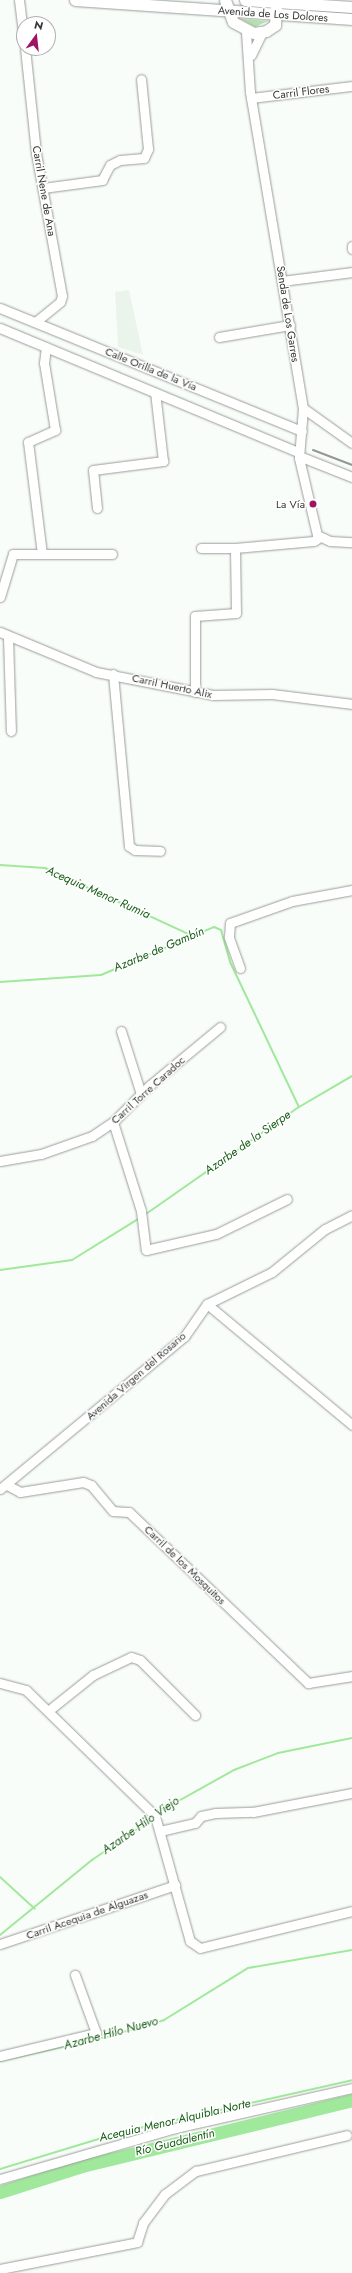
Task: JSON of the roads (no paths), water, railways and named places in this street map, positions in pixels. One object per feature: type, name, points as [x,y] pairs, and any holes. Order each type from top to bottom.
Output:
[{"type":"main road","name":"Avenida de Los Dolores","points":[[75,0],[226,6],[277,15],[352,19]]},
{"type":"main road","name":"Avenida de Los Dolores","points":[[245,0],[352,7]]},
{"type":"main road","points":[[226,6],[233,22],[246,32],[262,32],[275,25],[277,15],[275,1]]},
{"type":"street","points":[[20,0],[22,16]]},
{"type":"street","name":"Senda de Los Garres","points":[[246,32],[250,57],[251,98],[303,408],[299,454],[314,525],[320,537]]},
{"type":"street","points":[[250,57],[262,32]]},
{"type":"street","name":"Carril Nene de Ana","points":[[26,56],[43,188],[62,296],[60,302],[35,322]]},
{"type":"street","points":[[43,188],[102,180],[110,165],[120,160],[144,158],[148,149],[141,79]]},
{"type":"street","name":"Carril Flores","points":[[251,98],[352,86]]},
{"type":"street","points":[[282,281],[352,272]]},
{"type":"street","name":"Calle Orilla de la Vía","points":[[0,308],[302,431]]},
{"type":"street","points":[[219,337],[290,325]]},
{"type":"street","name":"Calle Orilla de la Vía","points":[[0,328],[352,477]]},
{"type":"street","points":[[42,554],[28,442],[55,430],[44,363],[46,347]]},
{"type":"street","points":[[97,508],[93,470],[162,461],[154,392]]},
{"type":"street","points":[[303,408],[352,443]]},
{"type":"street","points":[[200,548],[236,548],[314,541],[320,537],[352,542]]},
{"type":"street","points":[[194,692],[195,616],[236,613],[236,548]]},
{"type":"street","points":[[0,597],[13,554],[112,554]]},
{"type":"street","points":[[4,635],[11,731]]},
{"type":"street","name":"Carril Huerto Alix","points":[[4,635],[81,668],[194,692],[219,696],[272,694],[352,704]]},
{"type":"street","points":[[113,674],[129,846],[135,850],[160,851]]},
{"type":"street","points":[[240,968],[229,938],[230,923],[292,901],[352,890]]},
{"type":"street","name":"Carril Torre Caradoc","points":[[0,1161],[41,1154],[92,1136],[113,1122],[141,1094],[220,1027]]},
{"type":"street","points":[[121,1031],[141,1094]]},
{"type":"street","points":[[113,1122],[141,1211],[146,1250],[216,1234],[287,1200]]},
{"type":"street","name":"Avenida Virgen del Rosario","points":[[4,1487],[184,1337],[207,1304],[272,1272],[325,1229],[352,1215]]},
{"type":"street","points":[[207,1304],[352,1425]]},
{"type":"street","name":"Carril de los Mosquitos","points":[[4,1487],[20,1492],[83,1482],[91,1485],[113,1510],[129,1512],[308,1683],[352,1676]]},
{"type":"street","points":[[48,1711],[93,1675],[131,1657],[140,1660],[195,1715]]},
{"type":"street","points":[[0,1683],[26,1690],[149,1809],[157,1819],[190,1941],[200,1948],[352,1911]]},
{"type":"street","points":[[160,1831],[195,1823],[201,1816],[215,1813],[253,1812],[352,1793]]},
{"type":"street","name":"Carril Acequia de Alguazas","points":[[0,1944],[175,1885]]},
{"type":"street","points":[[0,2056],[96,2033],[75,1975]]},
{"type":"street","points":[[0,2179],[175,2128],[352,2088]]},
{"type":"street","points":[[0,2269],[137,2242],[143,2223],[165,2194],[196,2172],[347,2135]]},
{"type":"waterway","name":"Acequia Menor Rumia","points":[[0,865],[45,868],[193,936]]},
{"type":"waterway","name":"Azarbe de Gambín","points":[[0,982],[101,975],[214,927],[221,930],[231,964],[299,1107]]},
{"type":"waterway","name":"Azarbe de la Sierpe","points":[[146,1214],[299,1107],[352,1076]]},
{"type":"waterway","name":"Azarbe de la Sierpe","points":[[0,1270],[72,1260],[138,1219]]},
{"type":"waterway","name":"Azarbe Hilo Viejo","points":[[157,1813],[234,1770],[278,1753],[352,1738]]},
{"type":"waterway","name":"Azarbe Hilo Viejo","points":[[0,1935],[92,1860],[153,1818]]},
{"type":"waterway","name":"Azarbe Hilo Viejo","points":[[0,1877],[35,1909]]},
{"type":"waterway","name":"Azarbe Hilo Nuevo","points":[[0,2061],[103,2038],[164,2020],[248,1968],[352,1950]]},
{"type":"waterway","name":"Acequia Menor Alquibla Norte","points":[[0,2169],[122,2132],[352,2080]]},
{"type":"waterway","name":"Río Guadalentín","points":[[0,2192],[82,2166],[352,2100]]},
{"type":"railway","points":[[313,450],[352,465]]},
{"type":"place","name":"La Vía","points":[[313,504]]}]
